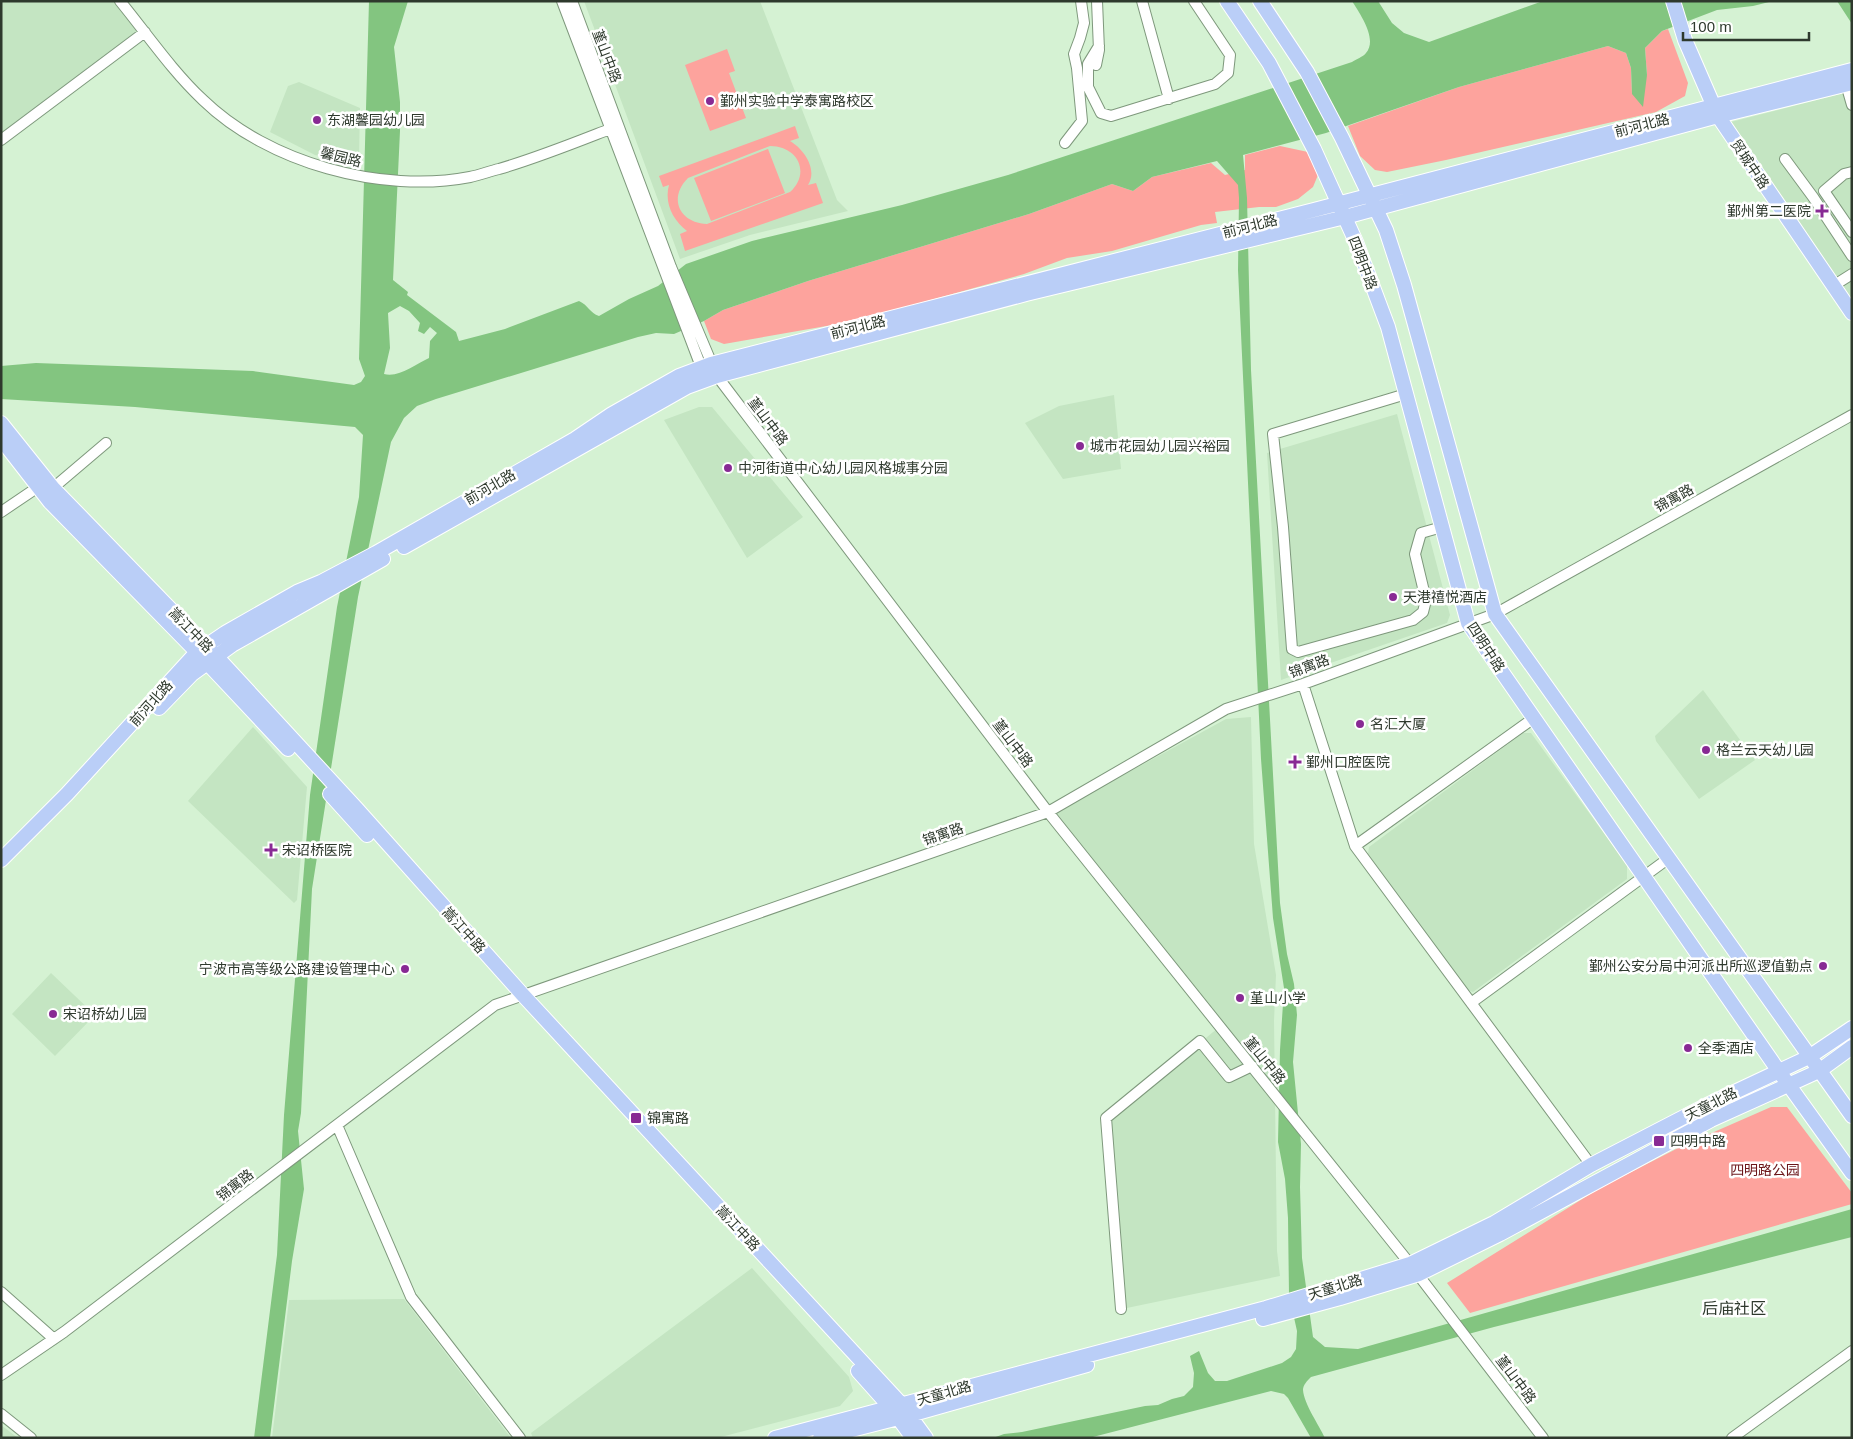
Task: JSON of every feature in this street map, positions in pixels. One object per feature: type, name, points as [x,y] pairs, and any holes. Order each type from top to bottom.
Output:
[{"type":"main road","name":"四明中路","points":[[1227,1],[1269,63],[1314,149],[1345,217],[1388,328],[1468,623],[1778,1070],[1852,1173]]},
{"type":"main road","name":"四明中路","points":[[1260,1],[1307,72],[1342,138],[1386,230],[1404,285],[1495,614],[1852,1116]]},
{"type":"main road","name":"贸城中路","points":[[1673,1],[1685,40],[1715,111],[1852,313]]},
{"type":"main road","name":"前河北路","points":[[1267,229],[1345,217],[1375,209],[1852,70]]},
{"type":"main road","name":"前河北路","points":[[1,860],[206,655],[320,588],[687,387],[709,372],[1026,294],[1267,229],[1339,204],[1369,196],[1715,111],[1849,83]]},
{"type":"main road","name":"嵩江中路","points":[[1,422],[46,485],[50,502],[206,655],[309,764],[519,996],[926,1438]]},
{"type":"main road","name":"嵩江中路","points":[[1,439],[46,485]]},
{"type":"main road","name":"前河北路","points":[[1,870],[74,799],[192,674],[206,655]]},
{"type":"main road","name":"天童北路","points":[[775,1438],[901,1412],[1266,1308],[1317,1298],[1414,1269],[1591,1165],[1778,1070],[1809,1057],[1852,1028]]},
{"type":"main road","points":[[1414,1269],[1500,1234],[1711,1120],[1819,1071],[1852,1047]]},
{"type":"main road","points":[[820,1438],[901,1412],[1281,1314],[1317,1298]]},
{"type":"main road","name":"嵩江中路","points":[[901,1412],[913,1438]]},
{"type":"street","name":"馨园路","points":[[120,1],[203,101],[241,130],[293,157],[329,170],[354,176],[421,182],[470,177],[521,162],[610,129]]},
{"type":"street","name":"堇山中路","points":[[562,1],[610,129],[709,372],[1048,812],[1414,1269],[1543,1438]]},
{"type":"street","name":"堇山中路","points":[[572,1],[667,269]]},
{"type":"street","points":[[1066,142],[1082,121],[1074,54],[1084,23],[1081,1]]},
{"type":"street","points":[[1096,65],[1099,46],[1097,1]]},
{"type":"street","points":[[1142,1],[1168,99]]},
{"type":"street","points":[[1099,46],[1088,64],[1088,87],[1101,113],[1111,116],[1215,84],[1228,73],[1230,55],[1194,1]]},
{"type":"street","points":[[1,140],[145,32]]},
{"type":"street","points":[[1849,83],[1852,105]]},
{"type":"street","points":[[1785,159],[1852,256]]},
{"type":"street","points":[[1813,197],[1824,191],[1844,174],[1852,172]]},
{"type":"street","points":[[1824,191],[1852,232]]},
{"type":"street","points":[[1833,286],[1852,274]]},
{"type":"street","points":[[1406,394],[1273,434],[1283,527],[1292,649],[1298,652],[1308,650],[1413,620],[1423,612],[1426,600],[1415,554],[1421,533],[1442,527]]},
{"type":"street","name":"锦寓路","points":[[1,1375],[54,1339],[495,1005],[1048,812],[1226,709],[1302,684],[1495,614],[1852,415]]},
{"type":"street","points":[[1,512],[46,485],[106,443]]},
{"type":"street","points":[[1302,684],[1355,846],[1591,1165]]},
{"type":"street","points":[[1355,846],[1534,718]]},
{"type":"street","points":[[1471,1003],[1669,858]]},
{"type":"street","points":[[1121,1309],[1106,1118],[1200,1041],[1229,1077],[1252,1066]]},
{"type":"street","points":[[337,1125],[411,1297],[520,1438]]},
{"type":"street","points":[[1,1292],[54,1339]]},
{"type":"street","points":[[1732,1438],[1852,1351]]},
{"type":"street","points":[[1,1414],[31,1438]]},
{"type":"shaded area","points":[[1,1],[113,1],[137,31],[1,133]]},
{"type":"shaded area","points":[[369,1],[408,1],[394,47],[400,102],[400,131],[393,280],[408,292],[407,295],[456,332],[459,341],[505,329],[579,301],[599,316],[629,299],[658,286],[686,264],[752,241],[902,205],[1008,175],[1352,62],[1366,53],[1370,41],[1366,27],[1352,1],[1378,1],[1392,23],[1404,33],[1429,42],[1543,1],[1773,1],[1753,6],[1717,10],[1662,31],[1645,48],[1647,75],[1643,107],[1632,94],[1631,68],[1626,53],[1608,46],[1459,87],[1326,133],[1243,155],[1247,198],[1251,370],[1280,903],[1287,954],[1294,984],[1297,1015],[1293,1062],[1301,1144],[1302,1258],[1313,1337],[1325,1347],[1358,1349],[1852,1209],[1852,1237],[1494,1327],[1311,1377],[1304,1386],[1304,1396],[1325,1438],[1311,1438],[1288,1398],[1284,1394],[1271,1391],[1089,1438],[993,1438],[1004,1434],[1158,1405],[1184,1396],[1193,1387],[1194,1373],[1190,1356],[1199,1351],[1208,1373],[1215,1381],[1227,1381],[1282,1363],[1291,1357],[1296,1349],[1297,1331],[1289,1295],[1288,1218],[1285,1179],[1278,1142],[1280,1050],[1284,988],[1273,918],[1261,759],[1238,270],[1239,198],[1238,185],[1217,161],[1152,177],[1133,191],[1112,184],[1029,214],[808,281],[723,310],[704,321],[674,334],[656,333],[638,337],[436,399],[417,406],[404,418],[391,442],[358,597],[312,889],[301,1113],[298,1131],[304,1189],[292,1261],[270,1438],[254,1438],[277,1255],[284,1115],[310,795],[337,607],[359,497],[363,435],[355,427],[135,407],[1,399],[1,366],[36,363],[253,371],[354,385],[361,382],[365,376],[359,359]],"holes":[[[400,306],[409,311],[420,323],[418,331],[424,334],[430,327],[437,333],[430,341],[429,358],[396,374],[384,374],[390,348],[388,313]]]},
{"type":"shaded area","name":"鄞州实验中学泰寓路校区","points":[[584,1],[760,1],[837,200],[848,211],[750,235],[680,259]]},
{"type":"shaded area","points":[[1837,1],[1852,1],[1852,24]]},
{"type":"shaded area","name":"东湖馨园幼儿园","points":[[299,82],[360,108],[359,159],[356,164],[315,155],[270,132],[288,86]]},
{"type":"shaded area","name":"鄞州第二医院","points":[[1852,91],[1852,300],[1731,122]]},
{"type":"shaded area","name":"城市花园幼儿园兴裕园","points":[[1114,395],[1121,469],[1063,479],[1025,423],[1059,406]]},
{"type":"shaded area","name":"中河街道中心幼儿园风格城事分园","points":[[699,407],[712,407],[803,517],[747,558],[664,420]]},
{"type":"shaded area","points":[[1397,414],[1450,615],[1447,623],[1281,680],[1267,453]]},
{"type":"shaded area","name":"格兰云天幼儿园","points":[[1703,690],[1755,760],[1699,799],[1656,741],[1655,736]]},
{"type":"shaded area","name":"堇山小学","points":[[1251,717],[1254,844],[1276,975],[1274,1021],[1277,1251],[1280,1276],[1122,1309],[1108,1119],[1224,1023],[1054,813],[1226,719]]},
{"type":"shaded area","name":"宋诏桥医院","points":[[253,727],[307,787],[297,900],[294,903],[188,801]]},
{"type":"shaded area","points":[[1523,733],[1531,733],[1627,865],[1627,879],[1473,992],[1467,990],[1368,854],[1369,847]]},
{"type":"shaded area","name":"宋诏桥幼儿园","points":[[51,973],[95,1015],[55,1056],[12,1014]]},
{"type":"shaded area","points":[[752,1268],[849,1377],[853,1391],[840,1406],[717,1438],[533,1438],[531,1433]]},
{"type":"shaded area","points":[[404,1299],[511,1438],[272,1438],[289,1300]]},
{"type":"shaded area","points":[[1,1425],[18,1438],[1,1438]]},
{"type":"green space","points":[[1668,29],[1688,83],[1685,96],[1656,112],[1387,172],[1375,170],[1360,156],[1348,126],[1459,87],[1608,46],[1626,53],[1631,68],[1632,94],[1647,75],[1645,48],[1662,31]]},
{"type":"green space","points":[[727,49],[735,71],[729,73],[746,118],[710,131],[685,65]]},
{"type":"green space","points":[[795,126],[799,138],[790,141],[800,149],[808,160],[811,179],[808,185],[816,183],[823,203],[685,251],[680,234],[687,231],[671,211],[668,198],[669,185],[663,187],[659,176]],"holes":[[[770,146],[780,147],[794,156],[800,169],[800,177],[790,192],[707,224],[697,223],[683,214],[678,201],[679,193],[688,178]]]},
{"type":"green space","points":[[1280,146],[1308,152],[1318,175],[1313,187],[1298,199],[1276,207],[1215,212],[1217,223],[1201,225],[1112,251],[1067,258],[1024,274],[855,321],[724,344],[711,339],[704,321],[723,310],[808,281],[1029,214],[1112,184],[1133,191],[1152,177],[1211,163],[1225,175],[1245,170],[1245,155]]},
{"type":"green space","points":[[768,149],[785,193],[711,221],[694,178]]},
{"type":"green space","name":"四明路公园","points":[[1771,1107],[1787,1107],[1852,1193],[1852,1204],[1470,1313],[1447,1283],[1600,1188],[1682,1146]]},
{"type":"place","name":"鄞州实验中学泰寓路校区","points":[[710,101]]},
{"type":"place","name":"东湖馨园幼儿园","points":[[317,120]]},
{"type":"place","name":"鄞州第二医院","points":[[1822,211]]},
{"type":"place","name":"城市花园幼儿园兴裕园","points":[[1080,446]]},
{"type":"place","name":"中河街道中心幼儿园风格城事分园","points":[[728,468]]},
{"type":"place","name":"天港禧悦酒店","points":[[1393,597]]},
{"type":"place","name":"名汇大厦","points":[[1360,724]]},
{"type":"place","name":"格兰云天幼儿园","points":[[1706,750]]},
{"type":"place","name":"鄞州口腔医院","points":[[1295,762]]},
{"type":"place","name":"宋诏桥医院","points":[[271,850]]},
{"type":"place","name":"鄞州公安分局中河派出所巡逻值勤点","points":[[1823,966]]},
{"type":"place","name":"宁波市高等级公路建设管理中心","points":[[405,969]]},
{"type":"place","name":"堇山小学","points":[[1240,998]]},
{"type":"place","name":"宋诏桥幼儿园","points":[[53,1014]]},
{"type":"place","name":"全季酒店","points":[[1688,1048]]},
{"type":"place","name":"锦寓路","points":[[636,1118]]},
{"type":"place","name":"四明中路","points":[[1659,1141]]},
{"type":"district","name":"后庙社区","points":[[1734,1308]]}]
